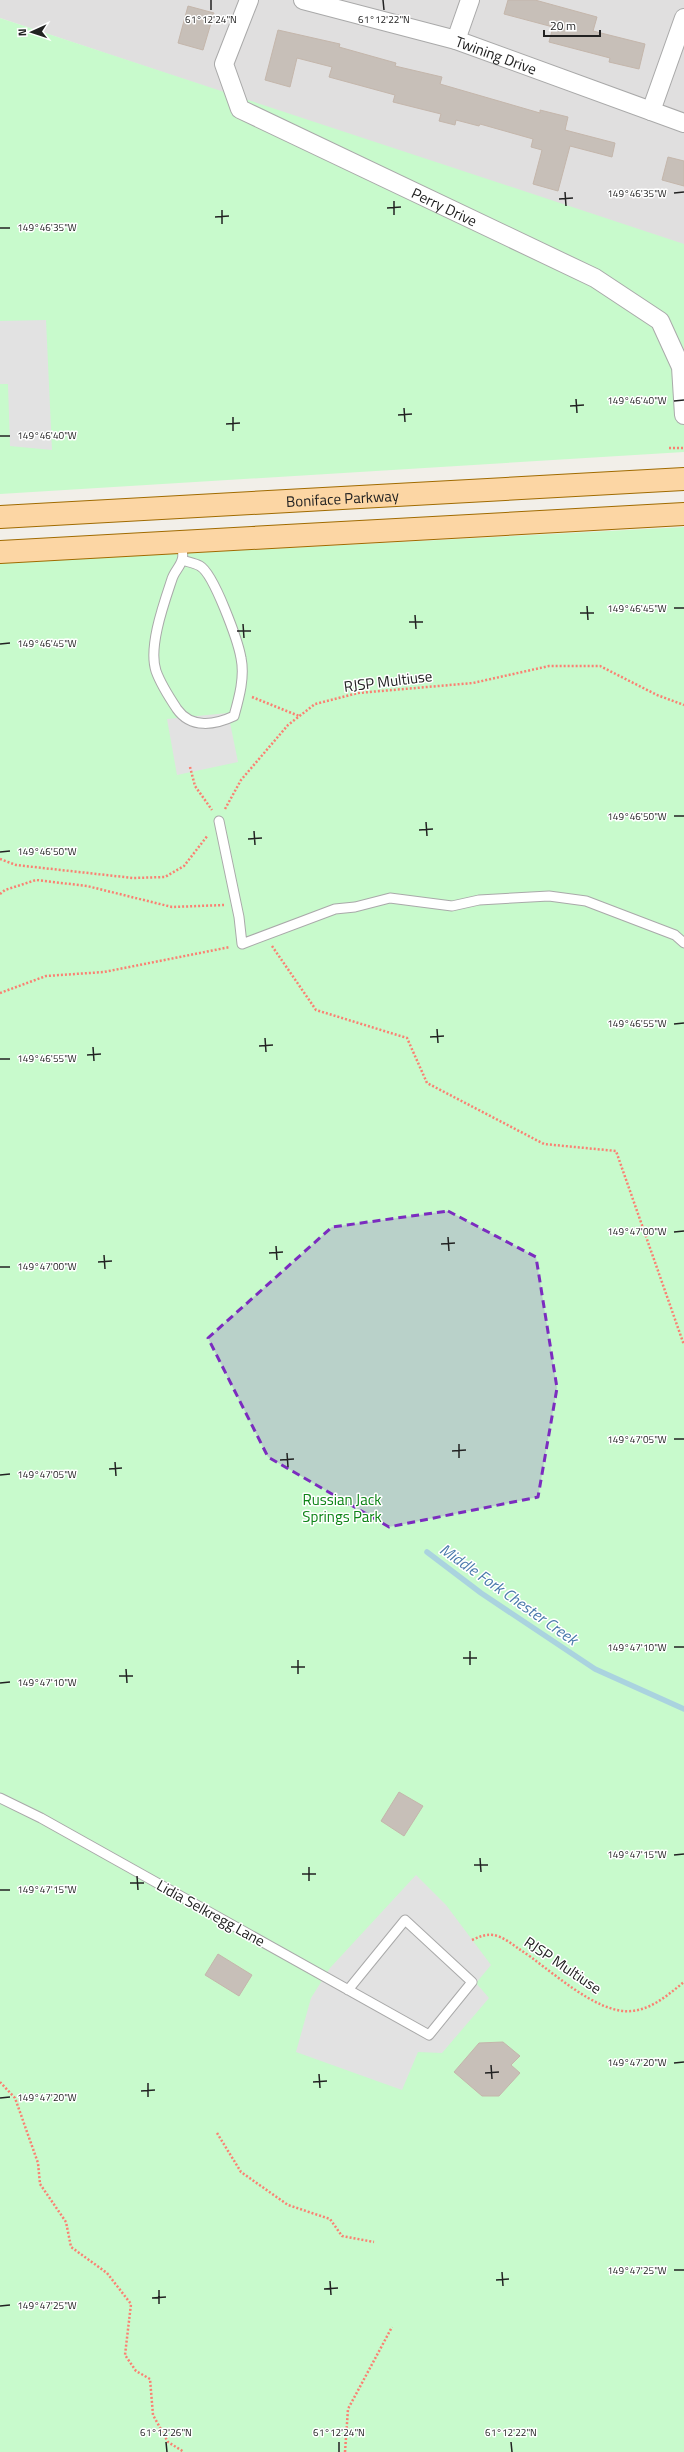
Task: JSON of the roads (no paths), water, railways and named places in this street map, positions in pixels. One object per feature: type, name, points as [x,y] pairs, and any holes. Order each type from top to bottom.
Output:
[{"type":"main road","name":"Boniface Parkway","points":[[0,517],[684,479]]},
{"type":"main road","points":[[0,552],[182,551],[684,514]]},
{"type":"street","name":"Perry Drive","points":[[249,0],[224,64],[240,109],[595,278],[660,321],[681,367],[684,415]]},
{"type":"street","name":"Twining Drive","points":[[303,0],[456,40],[684,123]]},
{"type":"street","points":[[456,40],[470,0]]},
{"type":"street","points":[[651,111],[684,18]]},
{"type":"lane","points":[[182,551],[201,566],[219,596],[233,630],[242,659],[241,693],[234,716],[219,723],[198,724],[182,715],[168,696],[156,670],[154,653],[158,628],[182,551]]},
{"type":"lane","points":[[219,821],[242,944],[336,908],[355,907],[390,898],[452,906],[479,900],[549,896],[586,901],[674,935],[684,943]]},
{"type":"lane","name":"Lidia Selkregg Lane","points":[[0,1798],[40,1818],[429,2036],[472,1982],[405,1920],[348,1990]]},
{"type":"waterway","name":"Middle Fork Chester Creek","points":[[427,1552],[481,1593],[595,1669],[684,1709]]},
{"type":"park label","name":"Russian Jack Springs Park","points":[[342,1508]]}]
